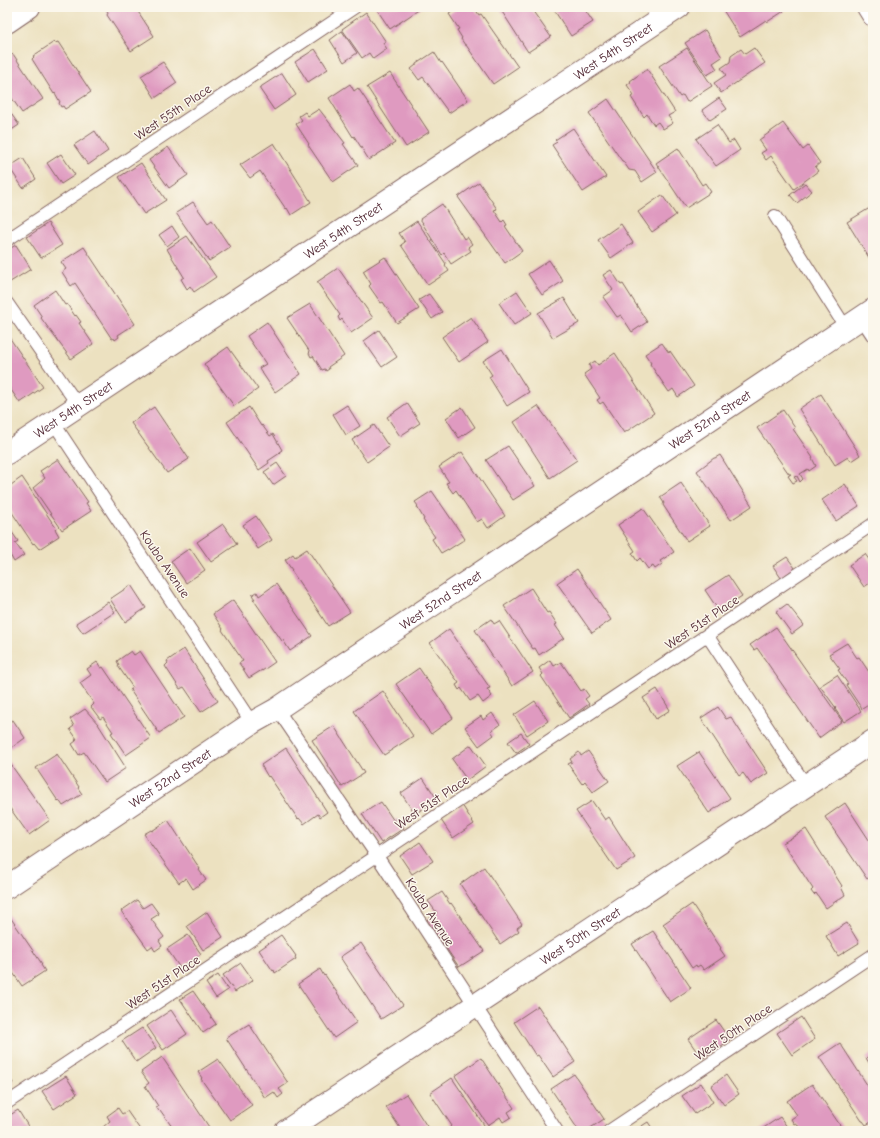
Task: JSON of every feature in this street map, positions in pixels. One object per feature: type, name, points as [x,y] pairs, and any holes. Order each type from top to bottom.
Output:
[{"type":"street","points":[[7,22],[29,7]]},
{"type":"street","name":"West 54th Street","points":[[7,453],[656,13],[679,7]]},
{"type":"street","points":[[868,7],[873,15]]},
{"type":"street","name":"West 52nd Street","points":[[7,887],[252,723],[277,709],[860,318]]},
{"type":"street","name":"West 50th Street","points":[[286,1131],[873,741]]},
{"type":"lane","name":"West 55th Place","points":[[7,240],[355,7]]},
{"type":"lane","points":[[775,216],[860,318],[873,336]]},
{"type":"lane","points":[[7,303],[78,405]]},
{"type":"lane","name":"Kouba Avenue","points":[[53,422],[252,723]]},
{"type":"lane","name":"West 51st Place","points":[[7,1103],[873,524]]},
{"type":"lane","points":[[707,635],[806,785]]},
{"type":"lane","name":"Kouba Avenue","points":[[277,709],[377,856],[557,1131]]},
{"type":"lane","name":"West 50th Place","points":[[609,1131],[873,955]]},
{"type":"building","points":[[135,7],[154,36],[131,51],[107,15],[108,13],[105,8]]},
{"type":"building","points":[[375,7],[423,7],[390,29]]},
{"type":"building","points":[[459,7],[474,7],[479,15],[481,14],[518,67],[493,84],[461,39],[462,38],[457,30],[459,29],[449,14]]},
{"type":"building","points":[[499,7],[530,7],[551,37],[528,52]]},
{"type":"building","points":[[552,7],[583,7],[593,22],[571,36]]},
{"type":"building","points":[[728,7],[782,7],[784,11],[767,22],[766,20],[740,37],[723,10]]},
{"type":"building","points":[[366,12],[386,42],[383,43],[387,49],[373,59],[369,53],[362,58],[342,29]]},
{"type":"building","points":[[705,30],[722,57],[713,63],[717,69],[707,75],[685,43]]},
{"type":"building","points":[[342,31],[357,53],[344,62],[330,40]]},
{"type":"building","points":[[54,42],[58,42],[91,92],[65,109],[63,106],[61,107],[55,93],[54,94],[32,59],[34,57],[33,56]]},
{"type":"building","points":[[687,48],[712,86],[687,102],[683,95],[680,97],[659,66]]},
{"type":"building","points":[[754,48],[765,63],[721,93],[714,83],[726,75],[721,68],[730,62],[731,56],[741,49],[745,54]]},
{"type":"building","points":[[315,49],[328,69],[308,82],[295,62]]},
{"type":"building","points":[[434,52],[468,100],[449,113],[423,77],[419,80],[411,69]]},
{"type":"building","points":[[13,54],[43,99],[22,113],[7,91],[7,59]]},
{"type":"building","points":[[163,62],[177,83],[155,98],[141,76]]},
{"type":"building","points":[[647,69],[675,112],[668,116],[673,123],[663,129],[658,122],[654,125],[647,114],[644,117],[631,97],[634,95],[627,85],[631,82],[630,81]]},
{"type":"building","points":[[282,73],[296,95],[274,110],[259,88]]},
{"type":"building","points":[[390,73],[429,132],[406,147],[367,87]]},
{"type":"building","points":[[350,84],[354,91],[358,88],[395,143],[369,160],[329,98]]},
{"type":"building","points":[[719,98],[727,109],[710,120],[702,110]]},
{"type":"building","points":[[608,99],[657,172],[642,182],[635,171],[629,170],[622,161],[589,113]]},
{"type":"building","points":[[7,108],[19,125],[7,133]]},
{"type":"building","points":[[319,109],[345,143],[343,144],[358,165],[333,182],[296,124],[302,120],[299,116],[305,112],[308,116]]},
{"type":"building","points":[[783,123],[803,150],[808,146],[820,163],[815,167],[818,171],[794,189],[771,156],[766,160],[761,153],[766,150],[759,140]]},
{"type":"building","points":[[717,125],[729,143],[734,140],[740,150],[716,166],[696,139]]},
{"type":"building","points":[[573,128],[606,177],[583,192],[552,145],[557,142],[555,140]]},
{"type":"building","points":[[95,131],[108,151],[88,165],[74,145]]},
{"type":"building","points":[[274,143],[311,202],[291,215],[260,171],[250,178],[240,165]]},
{"type":"building","points":[[168,147],[188,175],[169,188],[149,160]]},
{"type":"building","points":[[678,148],[702,185],[705,183],[711,192],[686,208],[656,163]]},
{"type":"building","points":[[61,154],[75,175],[61,184],[47,163]]},
{"type":"building","points":[[23,158],[36,179],[23,188],[9,167]]},
{"type":"building","points":[[141,163],[166,200],[144,214],[119,177]]},
{"type":"building","points":[[479,182],[497,209],[494,210],[502,222],[504,220],[507,225],[505,226],[522,251],[505,263],[458,197]]},
{"type":"building","points":[[805,183],[812,191],[797,203],[790,195]]},
{"type":"building","points":[[662,195],[676,215],[652,232],[638,212]]},
{"type":"building","points":[[193,202],[208,223],[212,220],[230,247],[209,261],[176,213]]},
{"type":"building","points":[[442,204],[464,239],[467,237],[472,244],[468,247],[471,251],[451,264],[444,253],[442,255],[420,219]]},
{"type":"building","points":[[873,206],[873,264],[847,222]]},
{"type":"building","points":[[417,221],[446,264],[445,265],[449,271],[428,285],[401,245],[405,242],[399,233]]},
{"type":"building","points":[[48,223],[62,245],[41,258],[27,237]]},
{"type":"building","points":[[621,224],[633,243],[611,258],[598,240]]},
{"type":"building","points":[[172,226],[179,237],[167,246],[159,235]]},
{"type":"building","points":[[187,236],[216,277],[194,292],[190,286],[187,289],[181,279],[184,277],[167,249]]},
{"type":"building","points":[[16,245],[31,269],[7,284],[7,250]]},
{"type":"building","points":[[84,247],[135,324],[118,335],[119,337],[115,340],[114,338],[112,339],[75,283],[71,286],[62,272],[66,269],[61,262]]},
{"type":"building","points":[[385,257],[419,309],[397,323],[383,302],[381,303],[369,286],[371,284],[363,271]]},
{"type":"building","points":[[549,260],[563,281],[542,295],[528,274]]},
{"type":"building","points":[[338,268],[373,318],[351,333],[342,319],[340,321],[338,317],[340,315],[317,282]]},
{"type":"building","points":[[611,270],[621,285],[623,284],[647,322],[632,332],[621,315],[617,317],[603,297],[613,290],[603,275]]},
{"type":"building","points":[[55,290],[65,305],[67,304],[81,322],[79,323],[93,344],[71,359],[41,318],[42,317],[34,305]]},
{"type":"building","points":[[517,291],[532,313],[514,325],[499,303]]},
{"type":"building","points":[[429,294],[442,312],[432,319],[419,300]]},
{"type":"building","points":[[564,298],[579,323],[553,338],[538,313]]},
{"type":"building","points":[[310,304],[344,356],[328,367],[329,369],[326,371],[325,369],[322,370],[313,356],[311,357],[310,352],[287,318]]},
{"type":"building","points":[[471,317],[488,342],[459,362],[442,337]]},
{"type":"building","points":[[267,322],[301,374],[275,392],[259,368],[266,364],[247,336]]},
{"type":"building","points":[[379,330],[397,357],[382,367],[364,341]]},
{"type":"building","points":[[9,337],[43,387],[20,403],[7,384],[7,338]]},
{"type":"building","points":[[662,343],[669,353],[670,351],[694,386],[678,397],[673,389],[669,392],[645,354]]},
{"type":"building","points":[[228,347],[258,389],[234,406],[204,364]]},
{"type":"building","points":[[502,349],[529,392],[507,406],[489,377],[492,375],[483,361]]},
{"type":"building","points":[[615,353],[654,413],[624,433],[603,402],[600,404],[597,400],[600,398],[584,374],[591,369],[589,365],[595,361],[598,365]]},
{"type":"building","points":[[821,394],[860,455],[851,461],[848,457],[835,465],[799,409]]},
{"type":"building","points":[[407,403],[420,423],[400,436],[387,417]]},
{"type":"building","points":[[347,405],[360,426],[346,435],[333,414]]},
{"type":"building","points":[[538,406],[577,460],[550,478],[514,422]]},
{"type":"building","points":[[154,407],[189,459],[167,473],[131,423]]},
{"type":"building","points":[[249,407],[261,426],[262,425],[270,436],[273,434],[282,450],[268,461],[269,463],[259,470],[227,422]]},
{"type":"building","points":[[462,407],[475,427],[459,438],[446,418]]},
{"type":"building","points":[[783,410],[795,428],[793,429],[813,458],[816,466],[809,471],[808,469],[800,474],[803,479],[800,482],[797,476],[794,477],[797,481],[793,483],[788,476],[791,474],[789,474],[757,428]]},
{"type":"building","points":[[374,425],[389,447],[367,462],[352,440]]},
{"type":"building","points":[[508,446],[535,486],[513,500],[486,460]]},
{"type":"building","points":[[462,452],[505,516],[488,528],[482,519],[477,522],[456,490],[453,493],[446,483],[449,482],[439,467]]},
{"type":"building","points":[[720,455],[752,506],[731,520],[697,471]]},
{"type":"building","points":[[58,459],[88,502],[86,503],[91,511],[62,530],[33,488],[45,478],[40,471]]},
{"type":"building","points":[[277,463],[286,476],[273,485],[264,472]]},
{"type":"building","points":[[22,477],[56,528],[55,529],[59,536],[39,549],[34,543],[33,544],[7,505],[7,488]]},
{"type":"building","points":[[681,483],[710,526],[687,541],[663,505],[664,503],[660,497]]},
{"type":"building","points":[[845,484],[859,506],[836,521],[822,500]]},
{"type":"building","points":[[432,491],[465,539],[441,553],[432,539],[435,537],[423,520],[424,519],[415,502]]},
{"type":"building","points":[[643,508],[674,552],[660,561],[662,564],[655,569],[653,566],[648,569],[640,558],[637,561],[632,553],[635,551],[618,525]]},
{"type":"building","points":[[256,516],[272,540],[258,549],[243,525]]},
{"type":"building","points":[[223,524],[237,544],[211,562],[197,542]]},
{"type":"building","points":[[7,525],[18,541],[15,543],[24,555],[14,562],[9,553],[7,554]]},
{"type":"building","points":[[190,548],[205,570],[186,583],[171,561]]},
{"type":"building","points":[[307,549],[350,612],[328,626],[285,560],[293,554],[295,557]]},
{"type":"building","points":[[865,554],[873,565],[873,581],[864,587],[849,565]]},
{"type":"building","points":[[787,557],[795,568],[781,578],[773,566]]},
{"type":"building","points":[[577,569],[611,620],[592,633],[557,583]]},
{"type":"building","points":[[728,575],[742,596],[719,611],[705,590]]},
{"type":"building","points":[[276,584],[312,636],[290,651],[253,599],[255,599],[252,595],[257,592],[259,596]]},
{"type":"building","points":[[131,585],[146,608],[125,622],[110,599]]},
{"type":"building","points":[[531,588],[547,613],[549,612],[557,624],[555,625],[564,638],[539,655],[535,648],[533,649],[504,606]]},
{"type":"building","points":[[233,600],[275,662],[249,678],[239,663],[243,661],[213,614]]},
{"type":"building","points":[[108,602],[115,612],[83,633],[76,623]]},
{"type":"building","points":[[787,604],[804,625],[792,634],[776,612]]},
{"type":"building","points":[[491,619],[494,624],[499,621],[533,672],[512,686],[475,630]]},
{"type":"building","points":[[776,627],[842,721],[819,738],[757,648],[754,650],[750,645]]},
{"type":"building","points":[[449,629],[490,688],[487,689],[492,696],[483,703],[478,696],[470,701],[461,688],[459,690],[456,685],[459,683],[430,643]]},
{"type":"building","points":[[847,643],[857,658],[859,657],[873,678],[873,702],[862,709],[846,685],[848,684],[838,670],[840,669],[829,654]]},
{"type":"building","points":[[184,649],[218,701],[201,712],[184,687],[180,689],[165,666],[168,663],[167,661]]},
{"type":"building","points":[[131,651],[134,655],[140,651],[184,717],[159,733],[130,690],[133,688],[118,666],[117,661]]},
{"type":"building","points":[[550,660],[554,666],[561,662],[581,691],[584,689],[589,696],[585,699],[589,704],[569,718],[541,676],[543,674],[539,668]]},
{"type":"building","points":[[97,662],[101,668],[103,667],[151,738],[126,755],[111,733],[113,732],[103,717],[100,719],[91,707],[94,704],[80,683],[91,675],[87,669]]},
{"type":"building","points":[[419,668],[453,718],[431,734],[396,684]]},
{"type":"building","points":[[837,675],[861,711],[844,722],[820,686]]},
{"type":"building","points":[[657,689],[670,710],[656,719],[643,698]]},
{"type":"building","points":[[383,691],[413,736],[384,755],[354,711]]},
{"type":"building","points":[[535,701],[548,721],[527,735],[514,715]]},
{"type":"building","points":[[718,707],[726,719],[731,717],[768,773],[751,784],[743,773],[739,776],[701,718]]},
{"type":"building","points":[[85,709],[98,724],[126,768],[105,782],[84,752],[79,755],[72,744],[77,739],[70,729],[74,726],[70,719]]},
{"type":"building","points":[[492,713],[500,725],[491,731],[494,735],[479,746],[465,727],[481,716],[483,720]]},
{"type":"building","points":[[13,720],[25,738],[10,749],[7,745],[7,723]]},
{"type":"building","points":[[334,726],[364,773],[342,787],[312,740]]},
{"type":"building","points":[[521,733],[529,744],[516,753],[508,742]]},
{"type":"building","points":[[471,745],[486,766],[467,780],[452,759]]},
{"type":"building","points":[[286,748],[327,812],[320,817],[318,814],[304,824],[299,818],[298,819],[261,765]]},
{"type":"building","points":[[588,751],[609,781],[593,792],[585,781],[582,784],[568,764],[572,762],[570,759],[579,752],[581,756]]},
{"type":"building","points":[[699,752],[730,798],[709,813],[677,766]]},
{"type":"building","points":[[57,754],[82,794],[63,806],[36,768]]},
{"type":"building","points":[[9,762],[50,820],[29,835],[7,804],[7,763]]},
{"type":"building","points":[[423,778],[437,799],[415,814],[401,793]]},
{"type":"building","points":[[592,801],[605,820],[609,817],[635,858],[616,870],[576,811]]},
{"type":"building","points":[[381,802],[394,821],[397,818],[404,828],[381,843],[362,814]]},
{"type":"building","points":[[845,803],[873,846],[873,875],[867,879],[825,817]]},
{"type":"building","points":[[462,805],[474,824],[453,838],[441,820]]},
{"type":"building","points":[[168,820],[206,880],[193,889],[186,878],[179,883],[144,834],[151,830],[152,831]]},
{"type":"building","points":[[806,829],[842,886],[841,887],[845,895],[826,908],[816,893],[814,895],[811,891],[813,889],[783,843]]},
{"type":"building","points":[[420,842],[433,861],[412,874],[400,856]]},
{"type":"building","points":[[484,867],[522,924],[517,928],[519,931],[500,944],[460,884]]},
{"type":"building","points":[[442,892],[484,951],[459,967],[427,920],[437,913],[428,901]]},
{"type":"building","points":[[137,900],[143,908],[151,903],[159,914],[151,919],[164,937],[159,941],[162,946],[155,951],[152,946],[148,949],[121,911]]},
{"type":"building","points":[[692,904],[725,956],[704,970],[700,965],[697,967],[696,965],[692,968],[663,924]]},
{"type":"building","points":[[207,912],[223,937],[203,950],[187,926]]},
{"type":"building","points":[[8,914],[42,964],[41,965],[45,971],[22,986],[7,964]]},
{"type":"building","points":[[847,923],[859,943],[838,956],[826,936]]},
{"type":"building","points":[[653,931],[691,988],[670,1002],[632,944]]},
{"type":"building","points":[[188,935],[201,954],[180,968],[167,949]]},
{"type":"building","points":[[281,935],[296,956],[296,959],[275,973],[259,950]]},
{"type":"building","points":[[361,943],[403,1005],[381,1019],[340,957]]},
{"type":"building","points":[[241,963],[253,980],[235,992],[223,975]]},
{"type":"building","points":[[320,969],[357,1022],[334,1038],[298,984]]},
{"type":"building","points":[[218,975],[228,990],[216,998],[206,983]]},
{"type":"building","points":[[193,991],[216,1024],[203,1033],[180,999]]},
{"type":"building","points":[[538,1006],[575,1062],[553,1077],[538,1055],[536,1056],[514,1022]]},
{"type":"building","points":[[171,1010],[187,1034],[163,1050],[147,1026]]},
{"type":"building","points":[[801,1017],[815,1039],[792,1055],[777,1033]]},
{"type":"building","points":[[716,1020],[730,1040],[702,1059],[688,1039]]},
{"type":"building","points":[[249,1024],[288,1083],[279,1089],[283,1094],[278,1098],[274,1092],[265,1098],[226,1038]]},
{"type":"building","points":[[142,1028],[156,1048],[136,1062],[122,1041]]},
{"type":"building","points":[[840,1043],[873,1094],[873,1121],[866,1125],[819,1057]]},
{"type":"building","points":[[873,1053],[873,1069],[866,1058]]},
{"type":"building","points":[[162,1057],[211,1130],[210,1131],[175,1131],[160,1110],[159,1111],[156,1107],[158,1106],[145,1086],[149,1083],[141,1072]]},
{"type":"building","points":[[481,1058],[514,1108],[508,1112],[511,1117],[503,1122],[500,1117],[488,1125],[455,1076]]},
{"type":"building","points":[[218,1059],[252,1105],[230,1120],[201,1079],[202,1078],[198,1072]]},
{"type":"building","points":[[7,1074],[13,1083],[7,1087]]},
{"type":"building","points":[[574,1074],[604,1119],[586,1131],[579,1131],[551,1089]]},
{"type":"building","points":[[726,1075],[739,1094],[724,1105],[711,1086]]},
{"type":"building","points":[[66,1076],[77,1094],[54,1109],[42,1091]]},
{"type":"building","points":[[452,1078],[486,1128],[481,1131],[449,1131],[448,1129],[452,1126],[430,1093]]},
{"type":"building","points":[[701,1083],[713,1102],[695,1114],[682,1096]]},
{"type":"building","points":[[812,1084],[844,1131],[802,1131],[796,1123],[794,1124],[791,1119],[797,1115],[787,1101]]},
{"type":"building","points":[[406,1094],[430,1131],[402,1131],[386,1107]]},
{"type":"building","points":[[118,1108],[122,1114],[127,1111],[141,1131],[106,1131],[103,1127],[110,1121],[107,1116]]},
{"type":"building","points":[[18,1110],[31,1131],[7,1131],[7,1117]]},
{"type":"building","points":[[780,1117],[790,1131],[759,1131]]},
{"type":"building","points":[[648,1122],[654,1131],[634,1131]]}]
